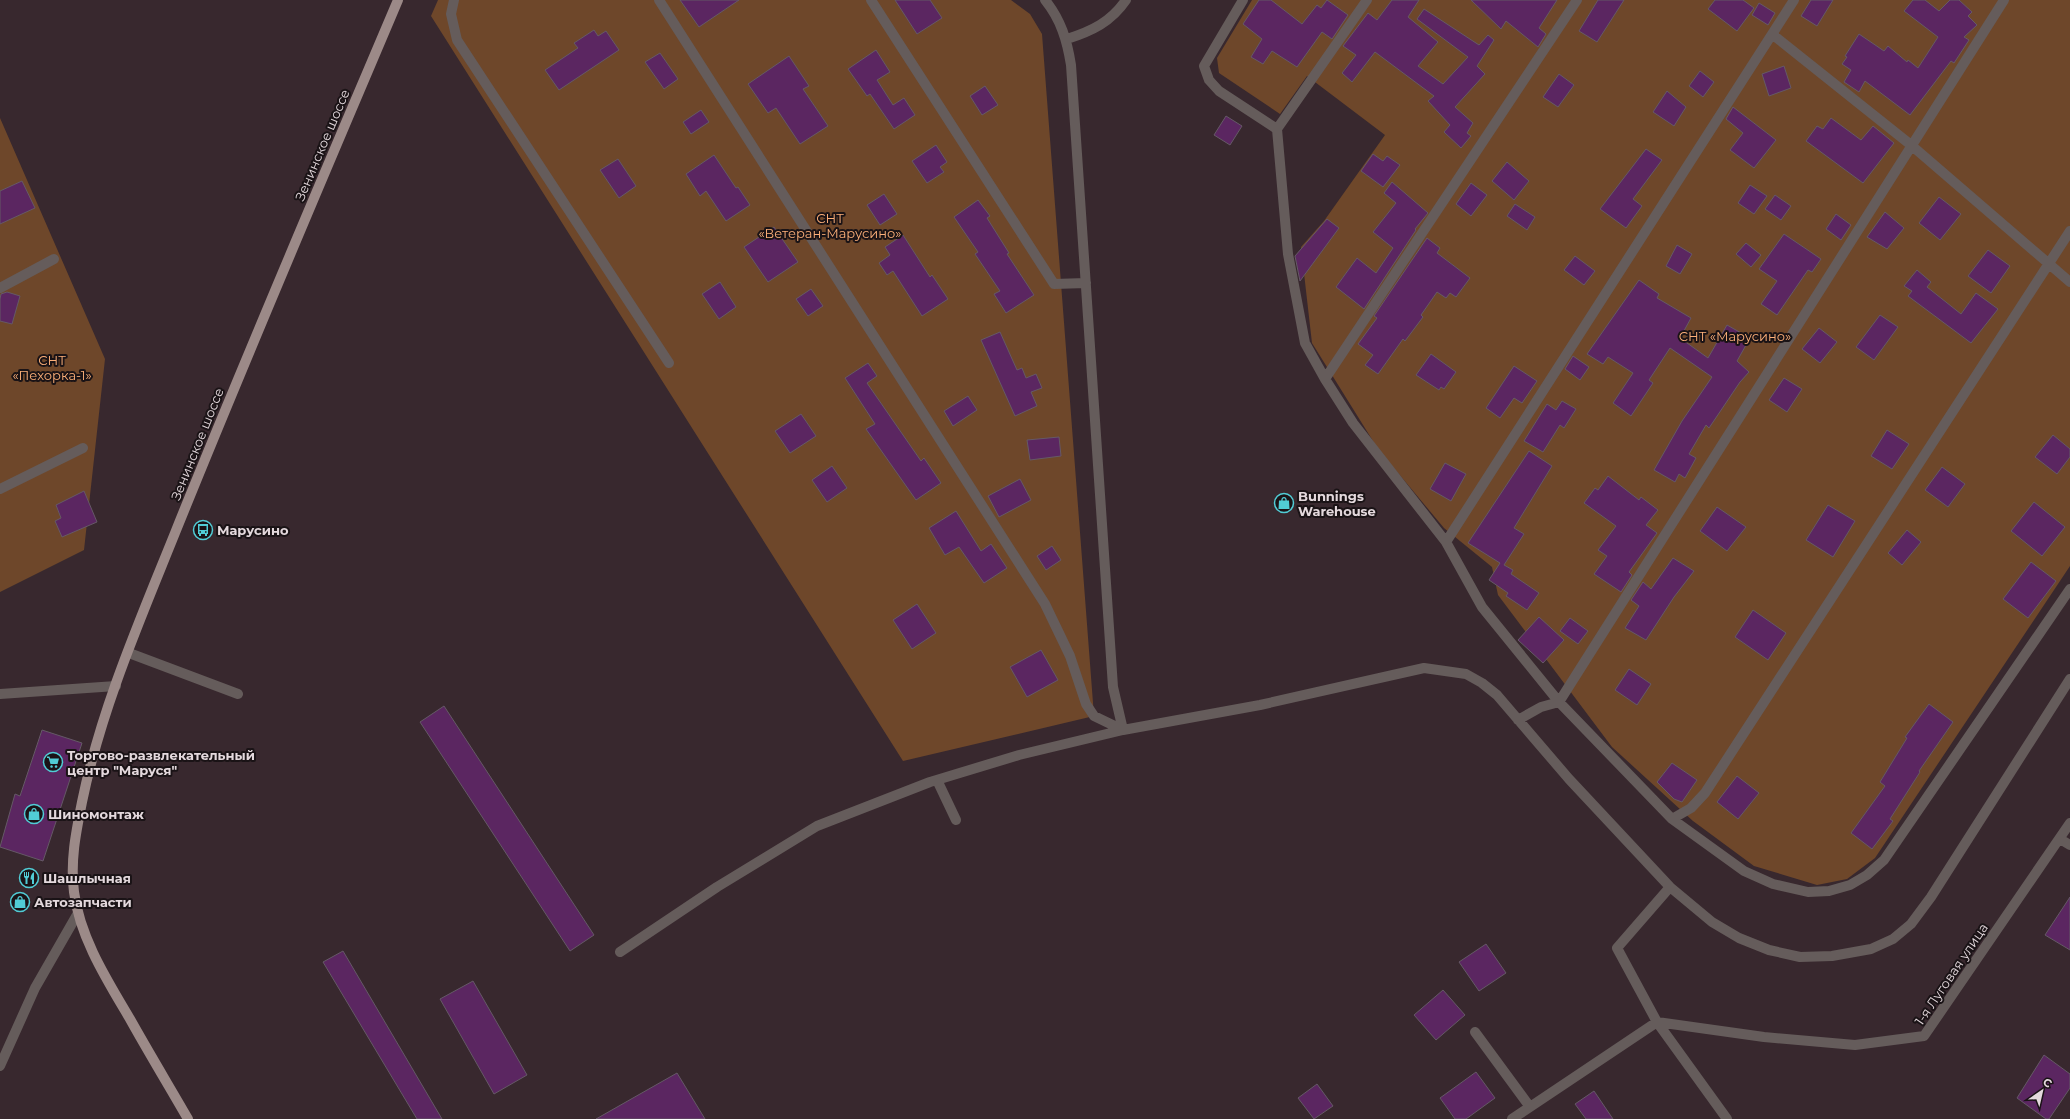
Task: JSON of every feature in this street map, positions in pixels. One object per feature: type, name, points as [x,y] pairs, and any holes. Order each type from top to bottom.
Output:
[{"type":"main road","name":"Зенинское шоссе","points":[[188,1119],[101,969],[78,913],[72,867],[74,839],[87,778],[100,730],[128,653],[238,376],[398,0]]},
{"type":"street","points":[[454,0],[451,14],[457,40],[669,363]]},
{"type":"street","points":[[659,0],[1045,604],[1070,656],[1086,704],[1094,716],[1123,730]]},
{"type":"street","points":[[871,0],[1054,284],[1086,283]]},
{"type":"street","points":[[1045,0],[1055,12],[1067,39],[1074,99],[1113,687],[1123,730]]},
{"type":"street","points":[[1067,39],[1091,31],[1106,23],[1126,0]]},
{"type":"street","points":[[1244,0],[1204,66],[1209,80],[1219,91],[1277,129]]},
{"type":"street","points":[[1367,0],[1277,129],[1288,254],[1305,343],[1325,379],[1353,423],[1446,542],[1482,607],[1559,702],[1672,819],[1744,871],[1773,884],[1808,892],[1830,891],[1850,885],[1867,875],[1884,860],[2070,589]]},
{"type":"street","points":[[1325,379],[1577,0]]},
{"type":"street","points":[[1446,542],[1794,0]]},
{"type":"street","points":[[1518,720],[1541,707],[1559,702],[2004,0]]},
{"type":"street","points":[[1772,34],[1911,145],[2070,282]]},
{"type":"street","points":[[1672,819],[1691,808],[1705,793],[2070,231]]},
{"type":"street","points":[[0,288],[54,259]]},
{"type":"street","points":[[0,489],[83,448]]},
{"type":"street","points":[[128,653],[238,694]]},
{"type":"street","points":[[620,952],[717,887],[817,826],[938,780],[1019,755],[1123,730],[1260,705],[1424,668],[1466,674],[1482,683],[1497,695],[1569,779],[1670,887],[1712,922],[1739,938],[1769,950],[1800,957],[1832,956],[1871,949],[1893,939],[1911,924],[1931,897],[2070,679]]},
{"type":"street","points":[[0,694],[116,686]]},
{"type":"street","points":[[938,780],[956,820]]},
{"type":"street","name":"1-я Луговая улица","points":[[1657,1022],[1764,1037],[1855,1044],[1924,1036],[2070,823]]},
{"type":"street","points":[[2060,839],[2070,845]]},
{"type":"street","points":[[1670,887],[1617,948],[1657,1022],[1727,1119]]},
{"type":"street","points":[[0,1066],[35,988],[78,913]]},
{"type":"street","points":[[1512,1119],[1657,1022]]},
{"type":"street","points":[[1475,1032],[1530,1107]]},
{"type":"green space","name":"СНТ «Ветеран-Марусино»","points":[[438,0],[1011,0],[1030,14],[1042,34],[1094,716],[903,761],[431,16]]},
{"type":"green space","name":"СНТ «Марусино»","points":[[1252,0],[2070,0],[2070,566],[1875,858],[1847,879],[1817,885],[1754,866],[1693,821],[1612,747],[1498,595],[1492,567],[1444,528],[1378,449],[1312,343],[1301,247],[1324,221],[1385,135],[1307,76],[1280,114],[1219,73],[1217,58]]},
{"type":"green space","name":"СНТ «Пехорка-1»","points":[[0,118],[105,359],[84,550],[0,592]]},
{"type":"building","points":[[680,0],[739,0],[699,27]]},
{"type":"building","points":[[895,0],[930,0],[942,18],[917,34]]},
{"type":"building","points":[[1259,0],[1271,0],[1302,24],[1317,5],[1321,8],[1327,0],[1348,15],[1332,39],[1322,32],[1297,67],[1272,51],[1263,64],[1251,57],[1262,39],[1243,24]]},
{"type":"building","points":[[1392,0],[1419,0],[1408,17],[1438,42],[1418,66],[1443,84],[1468,57],[1417,19],[1424,9],[1479,45],[1488,35],[1494,40],[1477,66],[1485,74],[1455,107],[1473,123],[1467,133],[1471,136],[1461,148],[1444,132],[1450,125],[1428,101],[1434,96],[1375,52],[1352,82],[1342,73],[1356,55],[1343,46],[1368,13],[1377,20]]},
{"type":"building","points":[[1471,0],[1557,0],[1539,28],[1546,34],[1538,47],[1506,21],[1501,29]]},
{"type":"building","points":[[1598,0],[1624,0],[1597,42],[1579,31]]},
{"type":"building","points":[[1715,0],[1743,0],[1754,8],[1737,31],[1708,9]]},
{"type":"building","points":[[1811,0],[1833,0],[1817,26],[1801,16]]},
{"type":"building","points":[[1913,0],[1925,0],[1939,11],[1950,0],[1959,0],[1972,12],[1968,16],[1977,25],[1964,37],[1969,40],[1954,63],[1951,61],[1910,115],[1865,81],[1859,92],[1844,82],[1851,70],[1842,64],[1847,57],[1845,56],[1859,34],[1884,51],[1888,46],[1907,62],[1908,60],[1918,68],[1938,37],[1904,11]]},
{"type":"building","points":[[1759,3],[1775,13],[1768,25],[1752,15]]},
{"type":"building","points":[[594,30],[598,36],[606,31],[619,50],[559,90],[545,70],[578,48],[574,43]]},
{"type":"building","points":[[876,50],[890,72],[877,80],[893,105],[904,98],[915,115],[894,129],[870,94],[867,96],[848,69]]},
{"type":"building","points":[[660,53],[678,79],[664,89],[645,62]]},
{"type":"building","points":[[789,56],[809,86],[803,89],[828,126],[800,144],[776,108],[768,113],[748,84]]},
{"type":"building","points":[[1784,66],[1791,88],[1769,96],[1762,74]]},
{"type":"building","points":[[1700,71],[1714,82],[1703,97],[1689,86]]},
{"type":"building","points":[[1559,74],[1574,85],[1558,107],[1543,97]]},
{"type":"building","points":[[985,86],[998,105],[982,115],[970,96]]},
{"type":"building","points":[[1667,91],[1686,107],[1674,126],[1653,112]]},
{"type":"building","points":[[1733,107],[1776,140],[1754,168],[1730,150],[1743,133],[1726,119]]},
{"type":"building","points":[[701,110],[709,122],[691,134],[683,122]]},
{"type":"building","points":[[1226,116],[1242,126],[1230,145],[1214,135]]},
{"type":"building","points":[[1831,118],[1861,140],[1873,126],[1894,143],[1863,183],[1806,141],[1817,126],[1823,129]]},
{"type":"building","points":[[936,145],[947,162],[940,167],[944,172],[927,183],[912,161]]},
{"type":"building","points":[[1646,149],[1662,160],[1633,199],[1642,206],[1626,228],[1600,209]]},
{"type":"building","points":[[1373,154],[1383,161],[1387,156],[1400,165],[1383,187],[1361,171]]},
{"type":"building","points":[[714,155],[736,188],[738,187],[750,205],[726,221],[706,191],[700,196],[686,174]]},
{"type":"building","points":[[618,159],[636,186],[619,198],[600,170]]},
{"type":"building","points":[[1507,162],[1529,181],[1514,200],[1492,181]]},
{"type":"building","points":[[22,181],[35,208],[0,224],[0,191]]},
{"type":"building","points":[[1392,182],[1428,213],[1415,229],[1416,230],[1364,309],[1336,287],[1357,258],[1376,273],[1393,248],[1373,232],[1396,203],[1384,193]]},
{"type":"building","points":[[1471,183],[1487,195],[1471,216],[1456,204]]},
{"type":"building","points":[[1750,185],[1767,196],[1754,214],[1738,203]]},
{"type":"building","points":[[884,194],[897,214],[880,225],[867,205]]},
{"type":"building","points":[[1775,195],[1791,206],[1781,220],[1765,209]]},
{"type":"building","points":[[1939,197],[1961,214],[1940,240],[1919,223]]},
{"type":"building","points":[[978,200],[990,216],[987,218],[1009,253],[1007,254],[1034,295],[1006,313],[994,294],[1000,291],[975,254],[978,252],[954,217]]},
{"type":"building","points":[[1515,204],[1535,217],[1527,230],[1507,216]]},
{"type":"building","points":[[1885,212],[1904,228],[1887,249],[1867,237]]},
{"type":"building","points":[[1836,214],[1851,225],[1841,240],[1826,229]]},
{"type":"building","points":[[1327,219],[1339,228],[1300,281],[1295,256]]},
{"type":"building","points":[[774,227],[798,262],[768,282],[744,247]]},
{"type":"building","points":[[1784,234],[1821,259],[1812,272],[1808,270],[1777,315],[1761,304],[1777,281],[1759,269]]},
{"type":"building","points":[[903,235],[930,277],[932,275],[948,299],[922,316],[893,271],[887,275],[879,263],[890,255],[885,247]]},
{"type":"building","points":[[1427,238],[1440,248],[1437,253],[1470,278],[1456,297],[1450,293],[1446,298],[1437,292],[1421,315],[1423,317],[1405,341],[1403,339],[1378,374],[1365,365],[1373,355],[1358,344],[1377,318],[1374,316]]},
{"type":"building","points":[[1746,243],[1761,255],[1751,267],[1736,254]]},
{"type":"building","points":[[1677,245],[1692,254],[1680,274],[1666,266]]},
{"type":"building","points":[[1988,250],[2010,266],[1991,293],[1968,276]]},
{"type":"building","points":[[1575,256],[1595,271],[1584,285],[1564,270]]},
{"type":"building","points":[[1917,270],[1931,282],[1927,287],[1961,314],[1976,293],[1998,309],[1971,343],[1908,296],[1912,291],[1904,286]]},
{"type":"building","points":[[1639,280],[1659,294],[1657,298],[1691,318],[1680,338],[1708,358],[1727,325],[1750,338],[1737,361],[1749,372],[1740,382],[1709,428],[1706,425],[1689,454],[1696,458],[1685,478],[1679,474],[1675,482],[1654,470],[1682,421],[1712,377],[1670,348],[1649,380],[1653,383],[1631,416],[1613,403],[1633,373],[1608,357],[1603,364],[1587,354]]},
{"type":"building","points":[[720,282],[736,307],[719,319],[702,294]]},
{"type":"building","points":[[811,289],[823,306],[808,316],[796,299]]},
{"type":"building","points":[[7,292],[20,296],[12,324],[0,321],[1,294]]},
{"type":"building","points":[[1880,315],[1898,327],[1874,360],[1856,347]]},
{"type":"building","points":[[1819,328],[1837,342],[1820,363],[1802,349]]},
{"type":"building","points":[[1000,332],[1017,370],[1022,368],[1026,378],[1036,374],[1042,388],[1031,392],[1037,406],[1015,416],[981,340]]},
{"type":"building","points":[[1431,354],[1456,372],[1444,389],[1441,387],[1439,390],[1416,375]]},
{"type":"building","points":[[1573,356],[1589,367],[1580,380],[1565,369]]},
{"type":"building","points":[[868,363],[877,376],[867,383],[921,461],[924,458],[941,483],[916,500],[866,429],[875,424],[845,378]]},
{"type":"building","points":[[1514,366],[1537,381],[1522,403],[1514,398],[1500,418],[1486,408]]},
{"type":"building","points":[[1784,378],[1802,389],[1787,412],[1769,400]]},
{"type":"building","points":[[968,396],[977,410],[953,426],[944,411]]},
{"type":"building","points":[[1562,401],[1576,409],[1564,428],[1560,425],[1543,452],[1524,441],[1547,404],[1556,410]]},
{"type":"building","points":[[801,414],[816,436],[790,453],[775,431]]},
{"type":"building","points":[[1887,430],[1909,444],[1892,469],[1871,456]]},
{"type":"building","points":[[2053,435],[2070,449],[2070,457],[2057,474],[2035,457]]},
{"type":"building","points":[[1059,437],[1061,456],[1030,460],[1027,440]]},
{"type":"building","points":[[1529,451],[1552,466],[1514,528],[1524,534],[1504,565],[1513,570],[1511,574],[1539,593],[1527,610],[1506,596],[1508,593],[1489,580],[1500,563],[1468,543]]},
{"type":"building","points":[[1445,463],[1466,474],[1451,501],[1430,489]]},
{"type":"building","points":[[832,466],[847,488],[827,502],[812,480]]},
{"type":"building","points":[[1942,467],[1965,484],[1948,507],[1925,490]]},
{"type":"building","points":[[1608,476],[1639,500],[1641,497],[1658,510],[1646,525],[1657,533],[1629,572],[1632,575],[1621,592],[1594,574],[1607,556],[1598,550],[1616,526],[1584,503],[1595,488],[1598,490]]},
{"type":"building","points":[[1020,479],[1031,500],[999,517],[988,496]]},
{"type":"building","points":[[84,491],[97,522],[62,537],[55,521],[61,518],[56,505]]},
{"type":"building","points":[[2034,502],[2065,527],[2042,556],[2011,531]]},
{"type":"building","points":[[1828,505],[1855,521],[1833,557],[1806,540]]},
{"type":"building","points":[[1717,507],[1746,527],[1727,551],[1700,531]]},
{"type":"building","points":[[956,511],[981,551],[991,544],[1007,568],[984,583],[959,547],[945,555],[929,528]]},
{"type":"building","points":[[1907,530],[1921,542],[1902,565],[1888,553]]},
{"type":"building","points":[[1052,546],[1061,560],[1046,570],[1037,556]]},
{"type":"building","points":[[1673,558],[1694,571],[1674,597],[1646,640],[1625,628],[1639,606],[1631,600],[1643,582],[1651,589]]},
{"type":"building","points":[[2031,562],[2056,581],[2028,618],[2003,599]]},
{"type":"building","points":[[917,604],[936,633],[912,649],[893,620]]},
{"type":"building","points":[[1753,610],[1786,633],[1768,660],[1735,637]]},
{"type":"building","points":[[1539,617],[1564,640],[1543,663],[1518,640]]},
{"type":"building","points":[[1570,618],[1588,631],[1578,644],[1560,631]]},
{"type":"building","points":[[1041,650],[1058,680],[1027,697],[1010,667]]},
{"type":"building","points":[[1629,669],[1651,684],[1637,705],[1615,690]]},
{"type":"building","points":[[1929,704],[1953,722],[1919,771],[1920,772],[1890,819],[1893,821],[1872,849],[1851,833],[1885,786],[1880,782],[1907,738],[1905,737]]},
{"type":"building","points":[[444,706],[594,935],[570,951],[420,722]]},
{"type":"building","points":[[42,730],[82,743],[43,861],[0,847],[15,794],[20,796]]},
{"type":"building","points":[[1672,763],[1697,780],[1682,802],[1674,799],[1657,782]]},
{"type":"building","points":[[1737,776],[1759,793],[1738,819],[1717,802]]},
{"type":"building","points":[[2070,897],[2070,950],[2045,935]]},
{"type":"building","points":[[1486,944],[1506,973],[1479,991],[1459,962]]},
{"type":"building","points":[[343,951],[442,1119],[417,1119],[323,962]]},
{"type":"building","points":[[473,981],[527,1075],[494,1094],[440,999]]},
{"type":"building","points":[[1443,990],[1465,1015],[1436,1040],[1414,1015]]},
{"type":"building","points":[[2044,1055],[2070,1074],[2070,1088],[2049,1119],[2046,1119],[2017,1098]]},
{"type":"building","points":[[1476,1072],[1495,1098],[1466,1119],[1455,1119],[1440,1098]]},
{"type":"building","points":[[677,1073],[705,1119],[596,1119]]},
{"type":"building","points":[[1317,1084],[1333,1106],[1314,1119],[1298,1098]]},
{"type":"building","points":[[1594,1091],[1613,1119],[1586,1119],[1575,1104]]},
{"type":"place","name":"Bunnings Warehouse","points":[[1284,503]]},
{"type":"place","name":"Марусино","points":[[203,530]]},
{"type":"place","name":"Торгово-развлекательный центр \"Маруся\"","points":[[53,762]]},
{"type":"place","name":"Шиномонтаж","points":[[34,814]]},
{"type":"place","name":"Шашлычная","points":[[29,878]]},
{"type":"place","name":"Автозапчасти","points":[[20,902]]}]
